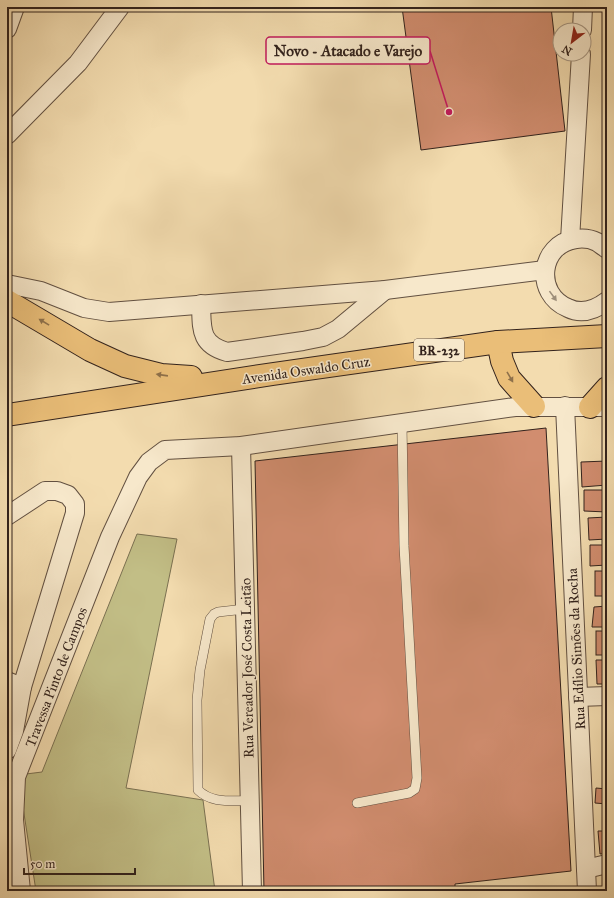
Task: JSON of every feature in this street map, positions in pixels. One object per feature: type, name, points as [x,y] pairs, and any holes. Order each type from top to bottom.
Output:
[{"type":"highway","points":[[7,301],[90,350],[125,366],[161,376],[242,379]]},
{"type":"highway","name":"Avenida Oswaldo Cruz","points":[[7,421],[17,413],[498,342],[607,336]]},
{"type":"highway","points":[[498,342],[502,361],[509,378],[534,406]]},
{"type":"highway","points":[[599,407],[607,388]]},
{"type":"street","points":[[7,29],[15,7]]},
{"type":"street","points":[[7,135],[78,63],[120,7]]},
{"type":"street","points":[[583,22],[584,7]]},
{"type":"street","points":[[570,240],[581,62]]},
{"type":"street","points":[[607,249],[596,242],[583,238],[570,240],[558,247],[549,257],[545,270],[546,284],[551,296],[560,305],[573,311],[586,312],[599,307],[607,301]]},
{"type":"street","points":[[7,284],[41,291],[84,308],[109,312],[385,290],[545,270]]},
{"type":"street","points":[[201,304],[202,330],[206,341],[216,349],[226,352],[323,337],[338,329],[385,290]]},
{"type":"street","name":"Rua Edílio Simões da Rocha","points":[[565,406],[587,891]]},
{"type":"street","points":[[241,446],[515,407],[599,407]]},
{"type":"street","name":"Travessa Pinto de Campos","points":[[20,891],[14,820],[16,778],[110,537],[138,477],[149,462],[166,450],[241,446]]},
{"type":"street","name":"Rua Vereador José Costa Leitão","points":[[241,446],[252,891]]},
{"type":"street","points":[[7,516],[45,491],[57,491],[68,495],[75,504],[76,513],[15,684],[14,731],[7,750]]},
{"type":"street","points":[[578,697],[607,696]]},
{"type":"street","points":[[586,869],[607,864]]},
{"type":"lane","points":[[357,803],[409,793],[414,789],[417,778],[404,546],[402,423]]},
{"type":"lane","points":[[245,609],[218,612],[210,619],[200,670],[197,700],[198,790],[206,797],[214,800],[250,801]]},
{"type":"shaded area","points":[[137,534],[177,539],[126,788],[203,800],[215,891],[36,891],[18,775],[42,772]]},
{"type":"building","points":[[402,7],[551,7],[553,22],[552,62],[557,62],[565,131],[421,150]]},
{"type":"building","points":[[546,428],[571,871],[455,884],[455,891],[264,891],[255,461]]},
{"type":"building","points":[[607,461],[607,485],[582,487],[581,462]]},
{"type":"building","points":[[584,490],[607,490],[607,512],[584,511]]},
{"type":"building","points":[[607,517],[607,539],[589,540],[588,518]]},
{"type":"building","points":[[590,545],[607,545],[607,565],[590,566]]},
{"type":"building","points":[[595,571],[607,571],[607,596],[595,596]]},
{"type":"building","points":[[607,606],[607,627],[592,627],[594,607]]},
{"type":"building","points":[[596,631],[607,631],[607,655],[596,655]]},
{"type":"building","points":[[596,660],[607,660],[607,684],[597,684]]},
{"type":"building","points":[[596,788],[607,789],[607,804],[595,803]]},
{"type":"building","points":[[598,831],[607,831],[607,853],[600,854]]},
{"type":"place","name":"Novo - Atacado e Varejo","points":[[449,112]]}]
